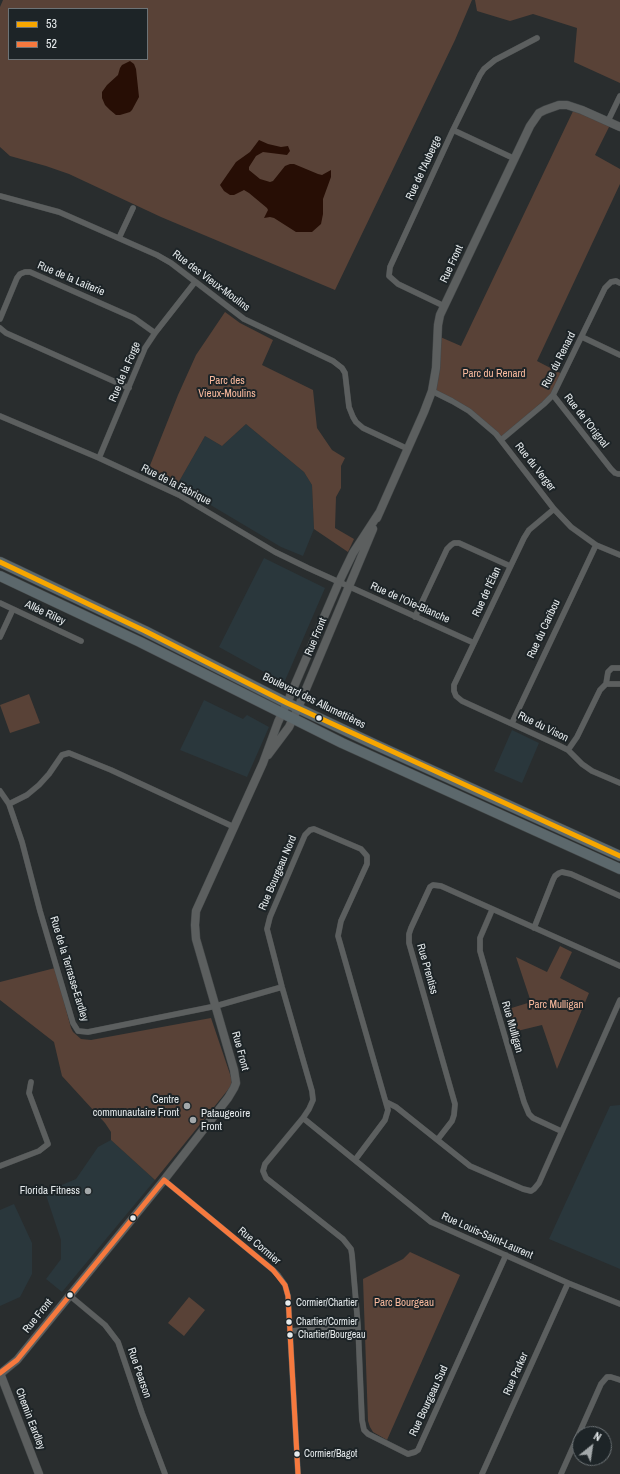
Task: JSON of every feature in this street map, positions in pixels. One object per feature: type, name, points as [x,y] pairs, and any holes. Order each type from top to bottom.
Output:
[{"type":"highway","name":"Boulevard des Allumettières","points":[[0,562],[145,631],[287,703],[620,856]]},
{"type":"highway","points":[[0,576],[140,642],[342,743],[620,869]]},
{"type":"street","name":"Rue de l'Auberge","points":[[444,306],[398,284],[389,276],[389,271],[453,130],[476,81],[484,68],[495,60],[537,38]]},
{"type":"street","points":[[608,122],[620,96]]},
{"type":"street","name":"Rue Front","points":[[263,763],[289,727],[293,719],[379,513],[432,392],[436,368],[438,325],[444,306],[534,119],[545,110],[559,105],[567,105],[575,107],[620,127]]},
{"type":"street","points":[[453,130],[514,158]]},
{"type":"street","name":"Rue des Vieux-Moulins","points":[[0,196],[51,209],[164,258],[244,319],[339,365],[345,373],[349,407],[352,417],[356,422],[363,428],[408,449]]},
{"type":"street","points":[[119,238],[133,208]]},
{"type":"street","name":"Rue de la Laiterie","points":[[0,319],[17,278],[20,274],[30,272],[134,318],[155,333]]},
{"type":"street","name":"Rue du Renard","points":[[501,440],[553,395],[605,288],[610,282],[616,281],[620,283]]},
{"type":"street","name":"Rue de la Forge","points":[[99,458],[142,354],[155,333],[196,282]]},
{"type":"street","points":[[0,328],[6,333],[129,388]]},
{"type":"street","points":[[582,337],[620,355]]},
{"type":"street","name":"Rue du Verger","points":[[432,392],[469,411],[501,440],[554,508],[571,527],[596,545],[620,555]]},
{"type":"street","name":"Rue de l'Orignal","points":[[553,395],[611,469],[615,473],[620,474]]},
{"type":"street","name":"Rue de la Fabrique","points":[[0,416],[99,458],[179,495],[275,552],[339,582]]},
{"type":"street","name":"Rue de l'Élan","points":[[454,694],[454,684],[526,534],[554,508]]},
{"type":"street","name":"Rue Front","points":[[0,1373],[16,1360],[164,1180],[228,1098],[234,1088],[236,1083],[234,1070],[196,938],[195,918],[199,903],[263,763],[278,722],[339,582],[353,553],[379,513]]},
{"type":"street","points":[[415,617],[447,550],[454,543],[459,543],[510,566]]},
{"type":"street","name":"Rue du Caribou","points":[[512,723],[596,545]]},
{"type":"street","name":"Rue de l'Oie-Blanche","points":[[339,582],[474,643]]},
{"type":"street","name":"Allée Riley","points":[[0,603],[81,641]]},
{"type":"street","points":[[0,637],[13,609]]},
{"type":"street","points":[[568,750],[578,737],[600,690],[606,684],[610,669],[615,667],[620,668]]},
{"type":"street","points":[[606,684],[620,684]]},
{"type":"street","name":"Rue du Vison","points":[[454,694],[462,701],[568,750],[582,764],[592,771],[620,783]]},
{"type":"street","points":[[9,804],[27,795],[39,785],[49,774],[62,755],[69,753],[112,770],[234,828]]},
{"type":"street","name":"Rue de la Terrasse-Eardley","points":[[0,791],[9,804],[22,842],[62,987],[76,1029],[81,1032],[88,1032],[216,1006],[282,987]]},
{"type":"street","name":"Rue Bourgeau Nord","points":[[303,1118],[311,1105],[312,1091],[268,936],[268,922],[305,835],[310,830],[318,830],[361,849],[368,856],[367,864],[341,921],[338,936],[388,1110],[386,1120],[354,1160]]},
{"type":"street","points":[[534,928],[553,880],[559,873],[562,872],[571,874],[620,896]]},
{"type":"street","name":"Rue Prentiss","points":[[438,1139],[452,1121],[455,1104],[410,949],[409,934],[428,890],[433,886],[441,886],[620,966]]},
{"type":"street","name":"Rue Mulligan","points":[[492,910],[480,938],[480,951],[524,1102],[529,1114],[533,1118],[561,1132]]},
{"type":"street","points":[[386,1102],[396,1107],[465,1162],[476,1169],[523,1190],[532,1191],[539,1182],[620,1000]]},
{"type":"street","points":[[0,1166],[39,1151],[48,1144],[29,1093],[31,1082]]},
{"type":"street","name":"Rue Louis-Saint-Laurent","points":[[303,1118],[431,1222],[568,1283],[620,1304]]},
{"type":"street","name":"Rue Bourgeau Sud","points":[[303,1118],[265,1164],[263,1171],[266,1178],[343,1240],[350,1249],[352,1256],[358,1326],[362,1420],[364,1430],[373,1438],[408,1454],[415,1452],[420,1446],[506,1255]]},
{"type":"street","name":"Rue Cormier","points":[[164,1180],[278,1274],[288,1291],[298,1474]]},
{"type":"street","name":"Rue Parker","points":[[482,1474],[568,1283]]},
{"type":"street","name":"Rue Pearson","points":[[69,1295],[105,1325],[118,1342],[142,1413],[165,1474]]},
{"type":"street","points":[[290,1331],[358,1326]]},
{"type":"street","name":"Chemin Eardley","points":[[0,1373],[39,1474]]},
{"type":"street","points":[[561,1474],[604,1380],[607,1377],[620,1380]]},
{"type":"shaded area","points":[[130,61],[134,64],[136,69],[139,97],[130,112],[116,115],[105,105],[102,98],[102,92],[118,75],[122,65]]},
{"type":"shaded area","points":[[259,140],[281,147],[288,146],[290,151],[287,155],[263,152],[256,156],[249,167],[249,170],[260,179],[270,182],[273,181],[285,166],[290,164],[294,164],[322,175],[331,170],[331,177],[323,199],[321,224],[312,232],[296,232],[274,218],[264,218],[268,210],[267,208],[249,193],[244,190],[234,195],[230,195],[224,191],[220,185],[236,162],[250,152]]},
{"type":"shaded area","points":[[246,424],[304,472],[312,485],[314,529],[303,556],[281,547],[177,485],[205,436],[222,446]]},
{"type":"shaded area","points":[[264,558],[325,588],[284,683],[219,647]]},
{"type":"shaded area","points":[[204,700],[243,719],[247,715],[269,727],[247,777],[180,750]]},
{"type":"shaded area","points":[[512,730],[539,743],[522,783],[494,771]]},
{"type":"shaded area","points":[[620,1105],[620,1269],[549,1239],[610,1106]]},
{"type":"shaded area","points":[[111,1140],[155,1180],[62,1292],[46,1279],[61,1259],[61,1240],[45,1192],[76,1179],[98,1147]]},
{"type":"shaded area","points":[[14,1204],[32,1243],[32,1274],[20,1297],[0,1306],[0,1210]]},
{"type":"green space","points":[[3,0],[472,0],[455,40],[335,290],[161,217],[69,174],[10,156],[0,147],[0,7]]},
{"type":"green space","points":[[475,0],[620,0],[620,83],[574,62],[577,28],[533,14],[510,21],[477,11]]},
{"type":"green space","name":"Parc du Renard","points":[[575,107],[611,123],[595,155],[620,169],[620,184],[537,361],[564,375],[557,388],[501,440],[479,419],[432,391],[438,336],[461,346]]},
{"type":"green space","name":"Parc des Vieux-Moulins","points":[[225,312],[240,323],[273,340],[262,365],[313,390],[317,428],[332,450],[345,458],[341,466],[341,488],[336,497],[335,528],[354,539],[348,552],[314,529],[312,485],[304,472],[246,424],[222,446],[205,436],[177,485],[147,473],[178,395],[196,355]]},
{"type":"green space","points":[[29,694],[40,723],[10,733],[0,705]]},
{"type":"green space","name":"Parc Mulligan","points":[[560,946],[572,952],[560,978],[589,993],[557,1069],[542,1025],[513,1032],[505,1010],[531,1002],[516,957],[547,972]]},
{"type":"green space","points":[[55,968],[71,1028],[73,1032],[81,1039],[91,1040],[211,1018],[232,1080],[231,1086],[155,1180],[111,1140],[111,1132],[105,1123],[62,1076],[54,1042],[0,1000],[0,982]]},
{"type":"green space","name":"Parc Bourgeau","points":[[410,1252],[460,1275],[387,1440],[373,1432],[368,1421],[363,1279],[403,1259]]},
{"type":"green space","points":[[189,1297],[205,1310],[184,1336],[168,1323]]},
{"type":"transit line","name":"53","points":[[0,562],[145,631],[287,703],[620,856]]},
{"type":"transit line","name":"52","points":[[0,1373],[17,1360],[164,1180],[273,1270],[285,1285],[288,1296],[298,1474]]},
{"type":"place","name":"Centre communautaire Front","points":[[187,1106]]},
{"type":"place","name":"Pataugeoire Front","points":[[193,1120]]},
{"type":"place","name":"Florida Fitness","points":[[88,1191]]},
{"type":"place","name":"Cormier/Chartier","points":[[288,1303]]},
{"type":"place","name":"Chartier/Cormier","points":[[289,1322]]},
{"type":"place","name":"Chartier/Bourgeau","points":[[290,1335]]},
{"type":"place","name":"Cormier/Bagot","points":[[297,1454]]}]
